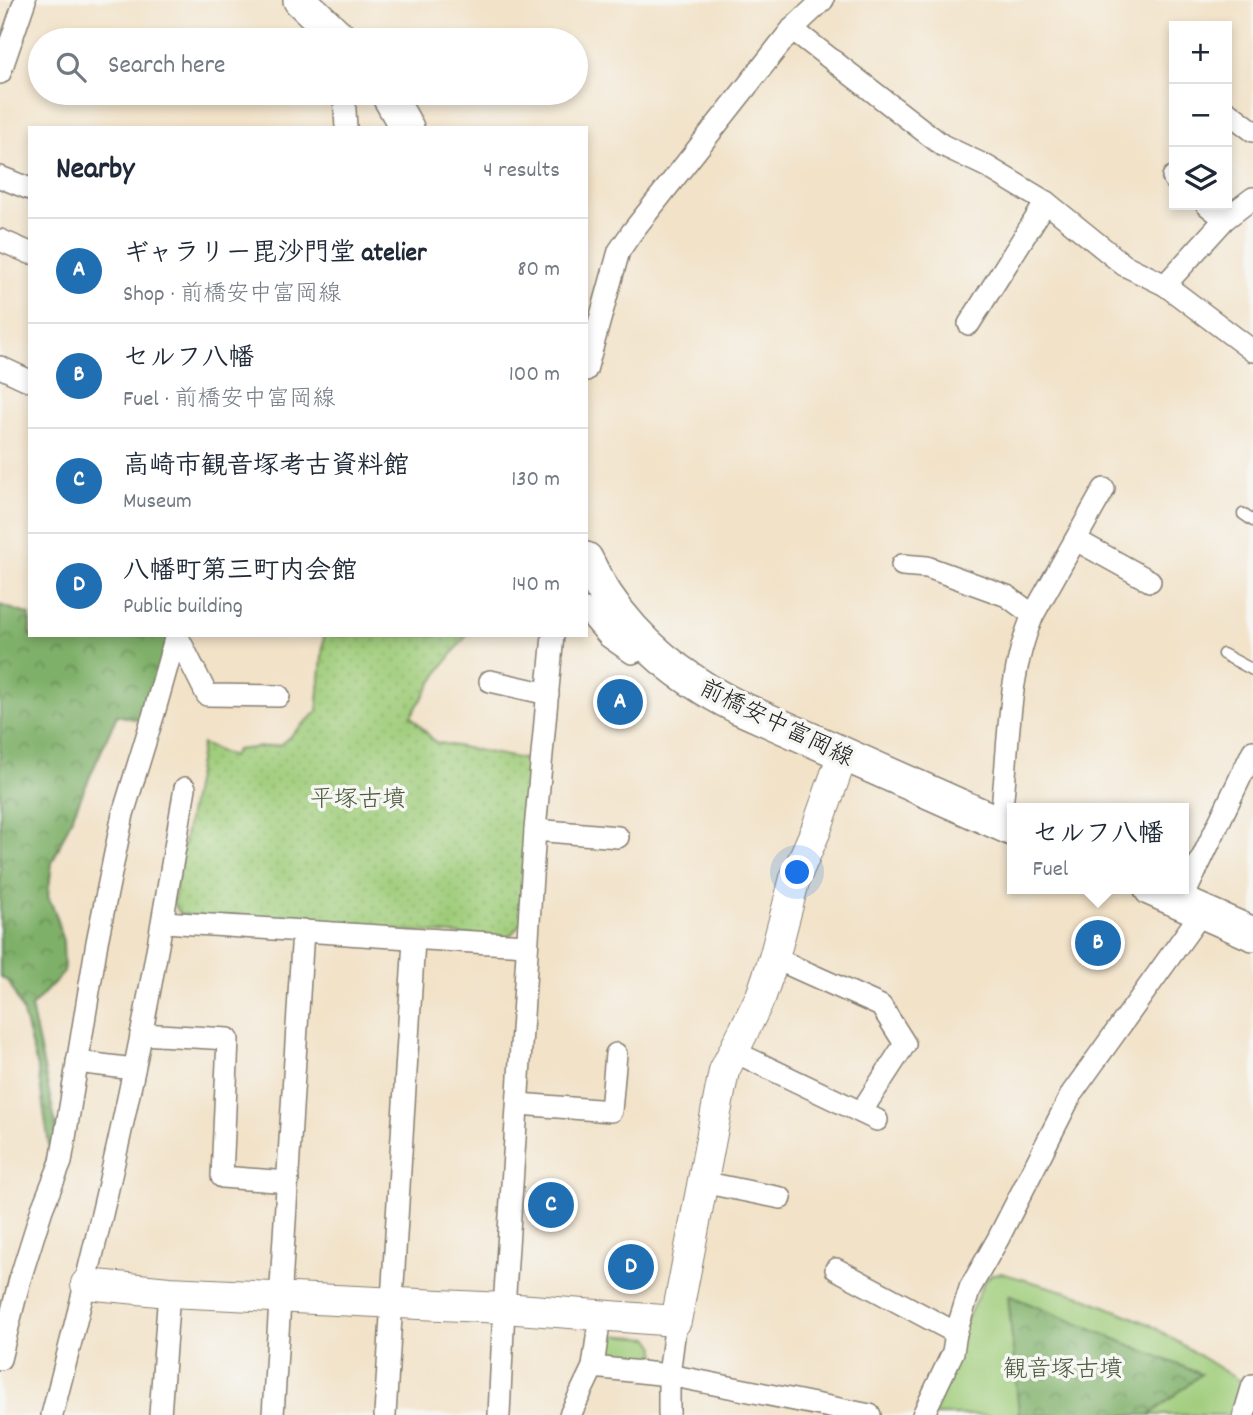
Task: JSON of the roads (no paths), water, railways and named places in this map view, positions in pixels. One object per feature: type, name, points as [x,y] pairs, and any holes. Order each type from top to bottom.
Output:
[{"type":"main road","points":[[300,0],[329,28]]},
{"type":"main road","points":[[394,105],[406,126]]},
{"type":"main road","name":"前橋安中富岡線","points":[[588,563],[605,595],[627,624],[669,665],[707,690],[738,707],[1006,826]]},
{"type":"main road","points":[[1162,894],[1253,934]]},
{"type":"street","points":[[0,73],[25,0]]},
{"type":"street","points":[[588,363],[620,251],[632,232],[792,29],[823,0]]},
{"type":"street","points":[[792,29],[942,145],[986,166],[1046,202],[1124,265],[1165,285],[1253,351]]},
{"type":"street","points":[[345,105],[346,126]]},
{"type":"street","points":[[1232,115],[1253,131]]},
{"type":"street","points":[[0,177],[28,188]]},
{"type":"street","points":[[1165,285],[1225,219],[1253,198]]},
{"type":"street","points":[[969,324],[1046,202]]},
{"type":"street","points":[[1213,210],[1225,219]]},
{"type":"street","points":[[0,240],[28,252]]},
{"type":"street","points":[[0,367],[28,380]]},
{"type":"street","points":[[1006,826],[1010,713],[1025,634],[1104,489]]},
{"type":"street","points":[[1076,540],[1150,581]]},
{"type":"street","points":[[902,565],[927,567],[1007,596],[1033,615]]},
{"type":"street","points":[[588,612],[609,637],[632,653],[648,646]]},
{"type":"street","points":[[0,1359],[24,1267],[42,1209],[61,1162],[97,942],[123,814],[175,637]]},
{"type":"street","points":[[177,637],[207,695],[279,696]]},
{"type":"street","points":[[499,1415],[527,945],[553,637]]},
{"type":"street","points":[[490,681],[548,694]]},
{"type":"street","points":[[923,1415],[953,1353],[956,1333],[970,1289],[1072,1093],[1191,907],[1253,751]]},
{"type":"street","points":[[669,1415],[669,1375],[676,1321],[721,1083],[733,1051],[761,996],[795,878],[844,754]]},
{"type":"street","points":[[52,1415],[86,1284],[135,1069],[185,788]]},
{"type":"street","points":[[535,831],[618,837]]},
{"type":"street","points":[[163,922],[414,940],[527,945]]},
{"type":"street","points":[[273,1415],[303,930]]},
{"type":"street","points":[[385,1415],[414,940]]},
{"type":"street","points":[[733,1051],[869,1116],[905,1044],[881,1006],[774,958]]},
{"type":"street","points":[[141,1034],[228,1039],[222,1177],[288,1182]]},
{"type":"street","points":[[518,1104],[611,1111],[616,1054]]},
{"type":"street","points":[[77,1062],[135,1069]]},
{"type":"street","points":[[702,1182],[781,1198]]},
{"type":"street","points":[[836,1269],[956,1333]]},
{"type":"street","points":[[86,1284],[169,1292],[504,1308],[676,1321]]},
{"type":"street","points":[[160,1415],[169,1292]]},
{"type":"street","points":[[570,1415],[593,1367],[600,1316]]},
{"type":"street","points":[[593,1367],[669,1375],[870,1415]]},
{"type":"street","points":[[1244,1415],[1253,1385]]},
{"type":"lane","points":[[1243,514],[1253,521]]},
{"type":"lane","points":[[1223,654],[1253,670]]},
{"type":"place","name":"ギャラリー毘沙門堂 atelier","points":[[620,702]]},
{"type":"place","name":"セルフ八幡","points":[[1098,943]]},
{"type":"place","name":"高崎市観音塚考古資料館","points":[[551,1205]]},
{"type":"place","name":"八幡町第三町内会館","points":[[631,1267]]},
{"type":"park label","name":"平塚古墳","points":[[358,798]]},
{"type":"park label","name":"観音塚古墳","points":[[1063,1368]]}]
